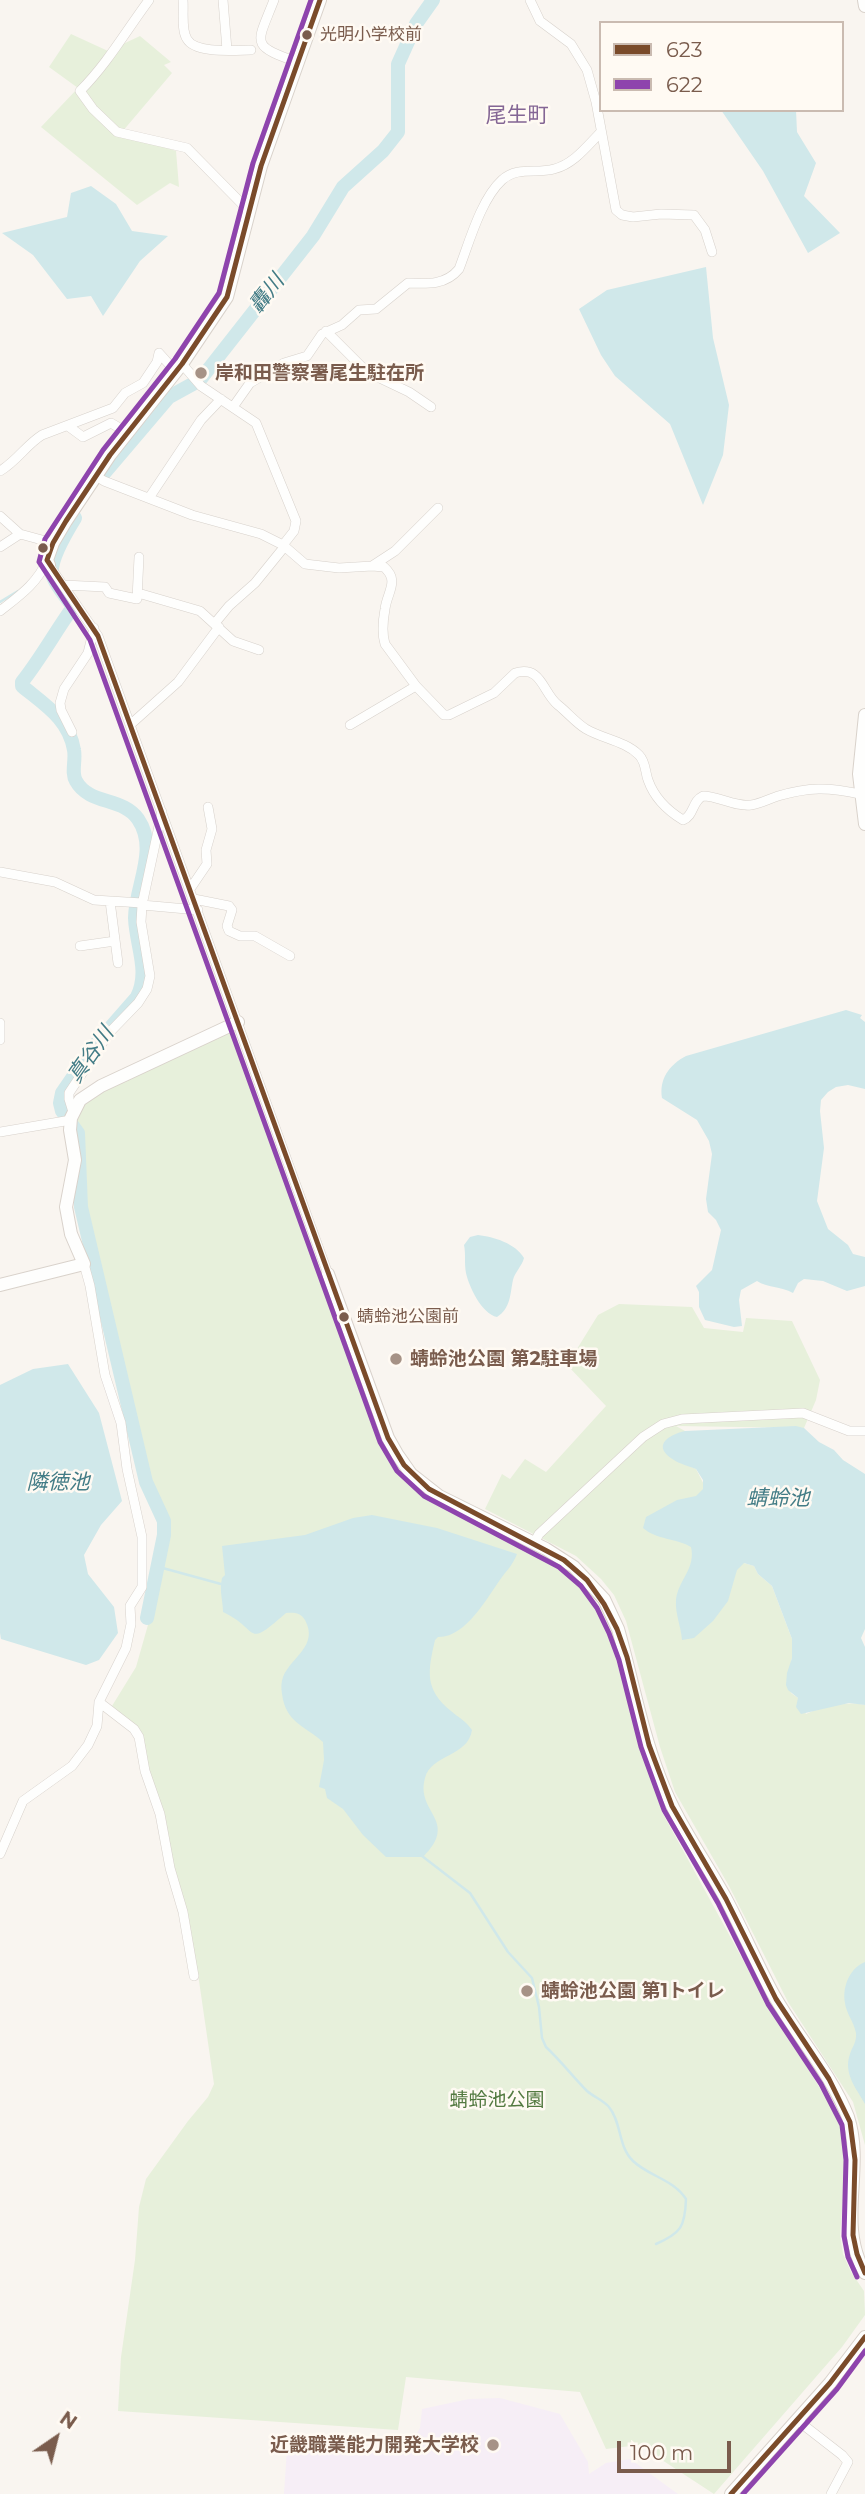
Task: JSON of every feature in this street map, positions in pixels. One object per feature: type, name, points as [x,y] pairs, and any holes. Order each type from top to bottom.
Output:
[{"type":"street","points":[[149,0],[97,74],[79,91],[117,132],[187,148],[248,210]]},
{"type":"street","points":[[183,0],[185,37],[189,43],[198,48],[251,50]]},
{"type":"street","points":[[223,0],[226,50]]},
{"type":"street","points":[[274,0],[261,33],[261,45],[266,51],[297,62]]},
{"type":"street","points":[[0,611],[50,566],[53,543],[96,476],[179,368],[228,297],[261,166],[320,0]]},
{"type":"street","points":[[530,0],[540,21],[571,44],[587,69],[616,210],[622,215],[633,217],[694,215],[705,229],[712,251]]},
{"type":"street","points":[[864,0],[865,6]]},
{"type":"street","points":[[233,407],[250,383],[284,363],[307,356],[322,334],[342,325],[359,310],[376,309],[408,283],[429,284],[453,276],[459,269],[484,206],[501,181],[520,171],[545,171],[565,164],[601,132]]},
{"type":"street","points":[[326,331],[367,372],[409,391],[431,407]]},
{"type":"street","points":[[0,471],[42,435],[113,408],[125,394],[143,383],[157,362],[159,353],[201,386],[256,423],[293,511],[296,521],[294,531],[255,583],[229,606],[178,682],[131,724]]},
{"type":"street","points":[[149,498],[201,420],[220,399]]},
{"type":"street","points":[[68,426],[83,437],[111,423],[128,433]]},
{"type":"street","points":[[96,476],[192,516],[261,534],[284,545],[304,564],[339,568],[384,567],[392,577],[394,585],[385,607],[385,644],[416,686],[444,715],[494,693],[515,673],[533,673],[543,683],[555,703],[570,713],[581,726],[630,748],[639,755],[655,794],[683,820],[702,796],[751,805],[785,794],[818,788],[834,788],[860,794]]},
{"type":"street","points":[[372,566],[395,551],[438,508]]},
{"type":"street","points":[[0,516],[20,534],[53,543]]},
{"type":"street","points":[[0,547],[20,534]]},
{"type":"street","points":[[64,585],[106,587],[109,593],[137,599],[139,557]]},
{"type":"street","points":[[50,566],[94,628],[388,1438],[404,1465],[421,1483],[439,1496],[564,1560],[584,1574],[610,1610],[618,1629],[654,1763],[668,1798],[728,1902],[770,1988],[844,2106],[852,2127],[857,2153],[852,2234],[854,2248],[865,2273]]},
{"type":"street","points":[[138,593],[200,611],[233,641],[259,650]]},
{"type":"street","points":[[72,732],[60,703],[64,689],[88,653],[94,628]]},
{"type":"street","points":[[350,725],[416,686]]},
{"type":"street","points":[[865,715],[859,763],[865,824]]},
{"type":"street","points":[[192,894],[207,864],[206,850],[212,829],[208,807]]},
{"type":"street","points":[[0,1854],[23,1801],[72,1766],[88,1745],[97,1726],[99,1702],[126,1648],[131,1624],[131,1606],[142,1587],[142,1537],[127,1469],[121,1423],[105,1375],[90,1286],[68,1222],[66,1207],[75,1160],[72,1116],[68,1100],[69,1093],[109,1033],[138,1003],[147,989],[150,976],[141,922],[142,904],[162,811]]},
{"type":"street","points":[[0,872],[55,882],[94,900],[198,910]]},
{"type":"street","points":[[192,894],[229,906],[232,910],[227,926],[229,931],[240,936],[255,936],[290,956]]},
{"type":"street","points":[[110,901],[118,963]]},
{"type":"street","points":[[80,946],[115,941]]},
{"type":"street","points":[[72,1116],[79,1100],[88,1093],[238,1021]]},
{"type":"street","points":[[0,1023],[0,1040]]},
{"type":"street","points":[[0,1132],[72,1116]]},
{"type":"street","points":[[0,1285],[84,1264]]},
{"type":"street","points":[[534,1543],[539,1534],[643,1437],[663,1424],[682,1419],[803,1413],[849,1431],[865,1431]]},
{"type":"street","points":[[99,1702],[139,1737],[145,1771],[160,1814],[170,1868],[183,1912],[194,1976]]},
{"type":"street","points":[[732,2494],[830,2383],[865,2337]]},
{"type":"street","points":[[797,2420],[848,2462],[831,2494]]},
{"type":"shaded area","name":"近畿職業能力開発大学校","points":[[500,2398],[560,2414],[588,2462],[589,2474],[606,2463],[630,2459],[678,2494],[284,2494],[287,2449],[329,2453],[402,2448],[412,2442],[420,2428],[422,2409],[469,2399]]},
{"type":"green space","points":[[71,34],[108,51],[140,36],[171,62],[164,65],[172,73],[122,132],[176,151],[179,187],[170,183],[137,205],[41,127],[78,88],[49,67]]},
{"type":"green space","name":"蜻蛉池公園","points":[[232,1031],[380,1446],[400,1475],[426,1499],[559,1568],[580,1586],[596,1607],[605,1623],[662,1812],[749,1971],[841,2127],[847,2154],[840,2235],[843,2254],[864,2291],[865,2315],[842,2347],[714,2494],[639,2445],[606,2449],[580,2392],[406,2377],[398,2430],[118,2411],[121,2357],[135,2260],[139,2207],[146,2179],[208,2097],[214,2084],[198,1974],[165,1828],[164,1811],[150,1778],[138,1728],[112,1706],[136,1667],[161,1579],[167,1520],[148,1480],[83,1206],[82,1140],[75,1121],[90,1097]]},
{"type":"green space","points":[[619,1304],[692,1307],[704,1328],[743,1332],[746,1318],[792,1321],[820,1380],[816,1400],[804,1428],[676,1426],[685,1431],[687,1465],[696,1469],[744,1563],[754,1566],[758,1574],[772,1586],[792,1639],[788,1677],[791,1693],[798,1698],[806,1714],[835,1705],[865,1705],[865,2145],[853,2102],[788,2002],[729,1886],[675,1792],[626,1621],[614,1595],[576,1556],[485,1509],[502,1474],[510,1479],[525,1459],[546,1472],[606,1406],[567,1365],[598,1315]]},
{"type":"water","points":[[722,112],[796,112],[797,132],[816,163],[804,196],[840,233],[808,253],[763,171]]},
{"type":"water","points":[[91,186],[116,204],[132,231],[168,236],[140,261],[103,316],[91,296],[67,299],[33,255],[2,233],[67,217],[71,193]]},
{"type":"water","points":[[706,267],[713,338],[729,405],[723,455],[703,505],[670,424],[615,376],[601,355],[579,309],[607,290]]},
{"type":"water","points":[[846,1010],[862,1015],[860,1018],[865,1022],[865,1089],[848,1085],[836,1087],[821,1100],[824,1148],[817,1201],[828,1229],[848,1245],[853,1254],[865,1257],[865,1286],[847,1291],[823,1281],[804,1279],[798,1283],[793,1293],[757,1281],[741,1290],[739,1300],[742,1326],[734,1327],[705,1320],[699,1307],[699,1292],[696,1286],[712,1270],[721,1230],[708,1212],[706,1199],[712,1154],[709,1141],[697,1120],[662,1098],[664,1079],[670,1068],[686,1056]]},
{"type":"water","points":[[478,1235],[510,1245],[524,1258],[514,1277],[507,1305],[497,1317],[481,1305],[466,1273],[464,1245],[470,1237]]},
{"type":"water","name":"隣徳池","points":[[68,1364],[99,1413],[122,1501],[101,1525],[84,1555],[88,1574],[114,1607],[118,1633],[99,1660],[86,1665],[1,1639],[0,1633],[0,1385],[33,1369]]},
{"type":"water","name":"蜻蛉池","points":[[796,1426],[804,1428],[819,1442],[865,1474],[865,1629],[861,1638],[865,1647],[865,1705],[849,1703],[801,1714],[796,1707],[798,1698],[786,1685],[792,1658],[792,1639],[772,1586],[758,1574],[754,1566],[744,1563],[737,1570],[728,1601],[713,1621],[694,1638],[682,1640],[676,1600],[691,1562],[691,1547],[654,1535],[643,1528],[646,1517],[677,1500],[696,1496],[703,1489],[703,1480],[696,1469],[667,1455],[663,1446],[668,1438],[685,1431]]},
{"type":"water","points":[[372,1515],[437,1528],[517,1554],[483,1605],[467,1623],[458,1631],[435,1640],[430,1670],[432,1687],[442,1703],[472,1730],[464,1746],[434,1764],[425,1778],[426,1800],[438,1834],[423,1857],[386,1857],[363,1835],[343,1809],[327,1798],[325,1789],[319,1787],[324,1760],[323,1742],[287,1711],[281,1690],[283,1677],[309,1637],[305,1620],[297,1613],[286,1613],[258,1634],[223,1612],[221,1587],[225,1575],[222,1546],[305,1535],[353,1518]]},
{"type":"water","points":[[865,1962],[865,2104],[849,2074],[848,2061],[856,2033],[844,1997],[851,1973]]},
{"type":"waterway","name":"轟川","points":[[101,477],[169,397],[200,380],[313,236],[343,187],[383,151],[398,132],[398,64],[416,24],[433,0]]},
{"type":"waterway","name":"真谷川","points":[[75,518],[60,545],[52,568],[55,582],[73,607],[22,682],[22,686],[55,713],[67,730],[74,750],[75,778],[82,789],[132,812],[144,831],[146,843],[135,918],[142,968],[141,987],[137,997],[95,1045],[62,1093],[60,1103],[62,1111],[78,1133],[81,1207],[146,1482],[164,1521],[164,1535],[147,1618]]},
{"type":"waterway","points":[[0,602],[18,591]]},
{"type":"waterway","points":[[159,1567],[221,1584]]},
{"type":"waterway","points":[[422,1856],[470,1893],[508,1952],[532,1978],[539,2007],[542,2038],[546,2047],[587,2091],[609,2107],[628,2155],[640,2166],[675,2187],[686,2199],[680,2228],[656,2244]]},
{"type":"transit line","name":"622","points":[[311,0],[253,163],[219,293],[175,359],[103,450],[45,539],[39,562],[90,640],[380,1442],[397,1471],[424,1496],[559,1567],[581,1586],[597,1608],[619,1660],[641,1747],[664,1810],[718,1903],[768,2004],[821,2084],[842,2125],[846,2160],[844,2236],[848,2257],[857,2277]]},
{"type":"transit line","name":"623","points":[[320,0],[261,166],[227,297],[182,364],[110,455],[66,521],[47,560],[98,636],[388,1438],[404,1465],[429,1489],[564,1560],[587,1580],[604,1604],[627,1657],[649,1745],[672,1806],[726,1899],[776,1999],[829,2079],[850,2122],[855,2160],[853,2235],[865,2273]]},
{"type":"transit line","name":"623","points":[[731,2494],[830,2383],[865,2337]]},
{"type":"transit line","name":"622","points":[[743,2494],[837,2389],[865,2351]]},
{"type":"place","name":"光明小学校前","points":[[307,35]]},
{"type":"place","name":"岸和田警察署尾生駐在所","points":[[201,373]]},
{"type":"place","name":"蜻蛉池公園前","points":[[344,1317]]},
{"type":"place","name":"蜻蛉池公園 第2駐車場","points":[[396,1359]]},
{"type":"place","name":"蜻蛉池公園 第1トイレ","points":[[527,1991]]},
{"type":"place","name":"近畿職業能力開発大学校","points":[[493,2445]]},
{"type":"district","name":"尾生町","points":[[517,116]]}]
